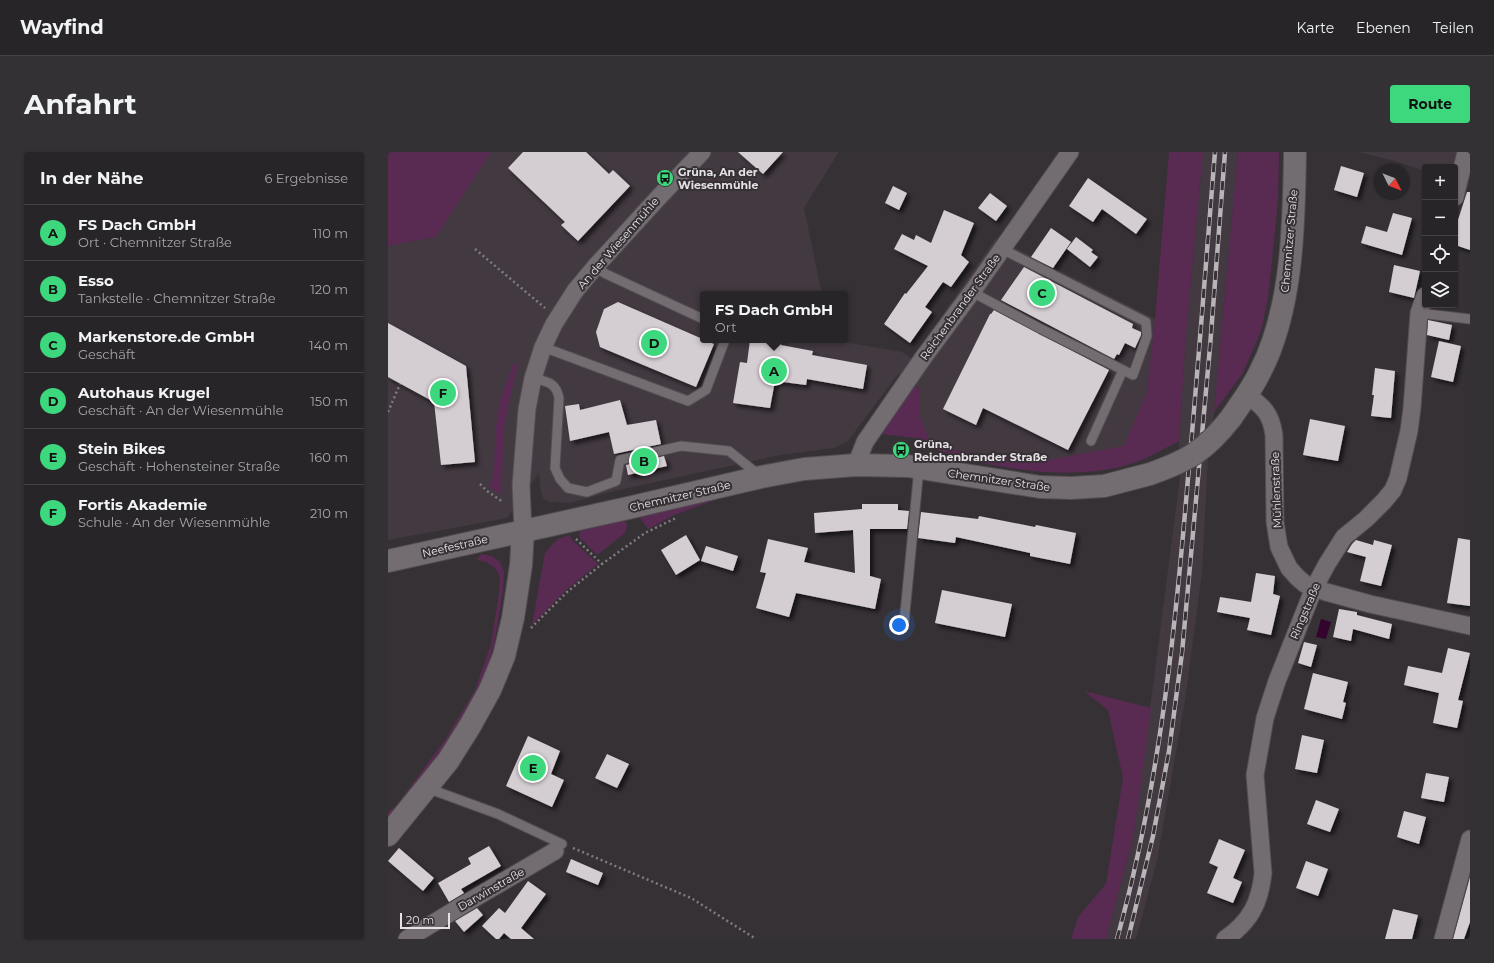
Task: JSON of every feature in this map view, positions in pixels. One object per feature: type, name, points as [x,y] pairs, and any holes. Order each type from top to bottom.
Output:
[{"type":"main road","name":"Chemnitzer Straße","points":[[523,531],[760,477],[804,469],[856,464],[891,465],[1040,487],[1070,488],[1104,486],[1150,474],[1175,465],[1206,447],[1217,435],[1247,395],[1268,356],[1284,302],[1294,210],[1295,152]]},
{"type":"main road","name":"Neefestraße","points":[[388,561],[523,531]]},
{"type":"main road","points":[[388,835],[448,761],[490,690],[504,656],[515,603],[523,531]]},
{"type":"street","name":"An der Wiesenmühle","points":[[523,531],[521,485],[527,409],[533,378],[543,347],[575,291],[658,197],[702,152]]},
{"type":"street","name":"Reichenbrander Straße","points":[[856,464],[865,442],[1070,152]]},
{"type":"street","points":[[1458,185],[1466,152]]},
{"type":"street","name":"Ringstraße","points":[[1225,939],[1247,920],[1256,903],[1262,884],[1263,873],[1255,775],[1265,718],[1277,681],[1314,588],[1337,546],[1344,537],[1366,520],[1384,501],[1393,490],[1398,478],[1409,431],[1420,313],[1422,306]]},
{"type":"street","name":"Mühlenstraße","points":[[1247,395],[1266,411],[1272,422],[1274,435],[1275,522],[1279,547],[1289,568],[1305,584],[1314,588],[1370,604],[1470,626]]},
{"type":"street","points":[[1443,939],[1470,839]]},
{"type":"street","name":"Darwinstraße","points":[[407,939],[559,848]]},
{"type":"lane","points":[[972,292],[1041,329],[1133,375],[1147,336],[1146,322],[1002,249]]},
{"type":"lane","points":[[595,267],[606,274],[700,318]]},
{"type":"lane","points":[[1420,313],[1470,319]]},
{"type":"lane","points":[[543,347],[688,401],[706,390],[725,343]]},
{"type":"lane","points":[[1091,441],[1123,370]]},
{"type":"lane","points":[[533,378],[551,383],[558,390],[559,398],[555,468],[560,479],[568,488],[587,492],[616,481],[620,460],[681,446],[729,451],[760,477]]},
{"type":"lane","points":[[904,623],[919,468]]},
{"type":"lane","points":[[426,788],[498,814],[559,848]]},
{"type":"path","points":[[475,249],[544,307],[559,317]]},
{"type":"path","points":[[388,412],[400,384]]},
{"type":"path","points":[[480,484],[503,502]]},
{"type":"path","points":[[530,630],[567,592],[602,564],[646,533],[683,515]]},
{"type":"path","points":[[574,533],[576,539],[602,564]]},
{"type":"path","points":[[559,848],[691,898],[756,939]]},
{"type":"shaded area","points":[[388,152],[491,152],[436,237],[388,246]]},
{"type":"shaded area","points":[[491,152],[839,152],[804,208],[821,291],[700,291],[700,343],[848,343],[902,352],[912,359],[996,238],[1155,319],[1147,392],[1124,447],[1032,463],[932,446],[919,417],[920,389],[898,374],[848,441],[834,448],[780,455],[610,492],[570,503],[550,502],[544,499],[541,493],[539,473],[507,518],[388,540],[388,246],[436,237]]},
{"type":"shaded area","points":[[1169,152],[1203,152],[1186,333],[1179,441],[1128,465],[1091,472],[1062,473],[1019,469],[982,463],[925,447],[924,439],[881,434],[915,386],[920,389],[920,417],[932,446],[1032,463],[1124,446],[1147,392],[1155,319]]},
{"type":"shaded area","points":[[1203,152],[1238,152],[1214,412],[1208,459],[1202,572],[1185,701],[1157,861],[1136,939],[1106,939],[1134,833],[1180,477],[1179,441],[1186,333]]},
{"type":"shaded area","points":[[1238,152],[1279,152],[1278,201],[1268,298],[1261,331],[1243,373],[1214,412]]},
{"type":"shaded area","points":[[1359,152],[1460,152],[1456,164],[1422,164],[1422,170],[1410,166],[1410,164]]},
{"type":"shaded area","points":[[513,364],[518,364],[508,405],[504,430],[501,495],[489,487],[494,475],[495,432],[500,400]]},
{"type":"shaded area","points":[[726,496],[674,515],[648,529],[639,516]]},
{"type":"shaded area","points":[[625,521],[627,526],[625,533],[597,555],[580,538],[579,531]]},
{"type":"shaded area","points":[[570,535],[572,540],[598,564],[566,590],[532,625],[545,553],[558,539]]},
{"type":"shaded area","points":[[481,554],[492,556],[500,562],[504,572],[503,590],[495,640],[488,668],[478,691],[447,746],[388,822],[388,812],[396,806],[445,740],[475,690],[491,644],[499,593],[500,576],[495,568],[486,562],[477,560]]},
{"type":"shaded area","points":[[1321,619],[1331,622],[1326,639],[1316,637]]},
{"type":"shaded area","points":[[1084,691],[1151,708],[1134,833],[1106,939],[1071,939],[1078,917],[1106,884],[1123,778],[1108,710]]},
{"type":"building","points":[[523,152],[586,152],[609,174],[613,170],[630,186],[578,241],[561,225],[565,222],[508,168]]},
{"type":"building","points":[[738,152],[783,152],[763,174]]},
{"type":"building","points":[[1341,166],[1364,173],[1357,197],[1334,190]]},
{"type":"building","points":[[1088,178],[1147,219],[1136,234],[1102,209],[1093,222],[1069,206]]},
{"type":"building","points":[[893,186],[907,193],[899,210],[885,203]]},
{"type":"building","points":[[1467,192],[1470,192],[1470,250],[1458,246],[1458,220]]},
{"type":"building","points":[[990,193],[1007,206],[996,221],[978,208]]},
{"type":"building","points":[[944,210],[974,223],[961,255],[969,262],[951,287],[943,282],[925,307],[932,312],[910,343],[884,324],[905,293],[906,294],[928,266],[894,249],[902,234],[914,240],[916,235],[931,243]]},
{"type":"building","points":[[1393,213],[1412,218],[1402,255],[1361,243],[1366,226],[1387,232]]},
{"type":"building","points":[[1051,228],[1071,242],[1053,268],[1031,257]]},
{"type":"building","points":[[1076,237],[1093,250],[1091,252],[1098,257],[1090,267],[1067,249]]},
{"type":"building","points":[[1394,265],[1420,271],[1414,298],[1389,292]]},
{"type":"building","points":[[1024,267],[1133,324],[1132,328],[1141,332],[1135,348],[1125,343],[1119,355],[1117,354],[1114,359],[1001,300]]},
{"type":"building","points":[[618,302],[700,338],[700,343],[714,344],[696,387],[600,347],[596,332],[604,309]]},
{"type":"building","points":[[994,310],[1109,370],[1068,450],[983,408],[976,425],[943,409],[990,314]]},
{"type":"building","points":[[1428,320],[1452,325],[1449,340],[1427,335]]},
{"type":"building","points":[[388,323],[466,366],[475,462],[441,465],[434,402],[388,377]]},
{"type":"building","points":[[1439,341],[1461,346],[1453,382],[1431,377]]},
{"type":"building","points":[[750,343],[781,343],[781,345],[813,351],[812,355],[867,365],[863,389],[807,379],[806,385],[775,381],[770,408],[733,403],[740,362],[747,363]]},
{"type":"building","points":[[1375,368],[1395,371],[1391,418],[1371,416],[1374,395],[1372,395]]},
{"type":"building","points":[[620,400],[627,425],[656,420],[661,444],[614,454],[609,432],[570,441],[565,406],[579,404],[580,410]]},
{"type":"building","points":[[1310,419],[1345,426],[1338,461],[1303,455]]},
{"type":"building","points":[[664,456],[667,466],[628,475],[626,465]]},
{"type":"building","points":[[862,504],[898,504],[898,510],[909,511],[907,529],[870,529],[870,576],[881,579],[875,609],[796,593],[789,617],[756,608],[766,573],[760,572],[768,539],[808,548],[804,562],[855,573],[853,530],[815,533],[814,513],[862,509]]},
{"type":"building","points":[[921,512],[978,519],[979,516],[1076,533],[1070,564],[1030,556],[1030,553],[956,537],[955,543],[918,538]]},
{"type":"building","points":[[686,535],[700,560],[676,575],[661,550]]},
{"type":"building","points":[[1458,538],[1470,540],[1470,606],[1447,603]]},
{"type":"building","points":[[1356,540],[1373,545],[1374,540],[1392,545],[1381,586],[1360,581],[1366,557],[1347,552]]},
{"type":"building","points":[[706,546],[738,556],[733,571],[701,561]]},
{"type":"building","points":[[1256,573],[1275,576],[1273,594],[1280,596],[1271,635],[1247,630],[1250,618],[1217,612],[1220,597],[1251,602]]},
{"type":"building","points":[[942,590],[1012,604],[1005,637],[935,623]]},
{"type":"building","points":[[1339,609],[1357,612],[1357,615],[1392,624],[1389,639],[1353,629],[1351,641],[1333,637]]},
{"type":"building","points":[[1304,642],[1317,645],[1311,667],[1298,663]]},
{"type":"building","points":[[1448,648],[1470,653],[1458,700],[1463,701],[1457,728],[1433,723],[1439,693],[1404,685],[1408,666],[1442,673]]},
{"type":"building","points":[[1313,673],[1348,682],[1343,702],[1346,703],[1342,719],[1304,709]]},
{"type":"building","points":[[1302,735],[1324,740],[1317,773],[1295,769]]},
{"type":"building","points":[[528,736],[560,751],[551,774],[564,780],[552,807],[506,786]]},
{"type":"building","points":[[607,754],[629,764],[617,788],[595,778]]},
{"type":"building","points":[[1426,773],[1449,777],[1444,802],[1421,798]]},
{"type":"building","points":[[1316,800],[1339,809],[1330,832],[1307,824]]},
{"type":"building","points":[[1404,811],[1426,817],[1419,844],[1397,837]]},
{"type":"building","points":[[1219,839],[1245,850],[1233,878],[1242,882],[1233,903],[1207,893],[1218,867],[1209,863]]},
{"type":"building","points":[[489,846],[501,866],[461,889],[464,893],[449,902],[438,883],[471,864],[468,858]]},
{"type":"building","points":[[399,848],[434,878],[423,891],[388,861]]},
{"type":"building","points":[[571,859],[603,873],[598,885],[566,872]]},
{"type":"building","points":[[1306,861],[1328,869],[1318,896],[1296,888]]},
{"type":"building","points":[[1470,877],[1470,922],[1464,939],[1453,939]]},
{"type":"building","points":[[528,881],[546,894],[521,928],[534,939],[511,939],[504,933],[499,939],[496,939],[482,926],[499,908],[505,913]]},
{"type":"building","points":[[477,908],[483,915],[464,932],[455,921]]},
{"type":"building","points":[[1393,909],[1418,915],[1412,939],[1385,939]]},
{"type":"railway","points":[[1117,939],[1132,882],[1144,825],[1171,653],[1192,437],[1215,152]]},
{"type":"railway","points":[[1128,939],[1153,836],[1169,751],[1182,653],[1210,347],[1225,152]]},
{"type":"place","name":"Grüna, An der Wiesenmühle","points":[[665,178]]},
{"type":"place","name":"Markenstore.de GmbH","points":[[1042,293]]},
{"type":"place","name":"Autohaus Krugel","points":[[654,343]]},
{"type":"place","name":"FS Dach GmbH","points":[[774,371]]},
{"type":"place","name":"Fortis Akademie","points":[[443,393]]},
{"type":"place","name":"Grüna, Reichenbrander Straße","points":[[901,450]]},
{"type":"place","name":"Esso","points":[[644,461]]},
{"type":"place","name":"Stein Bikes","points":[[533,768]]}]
